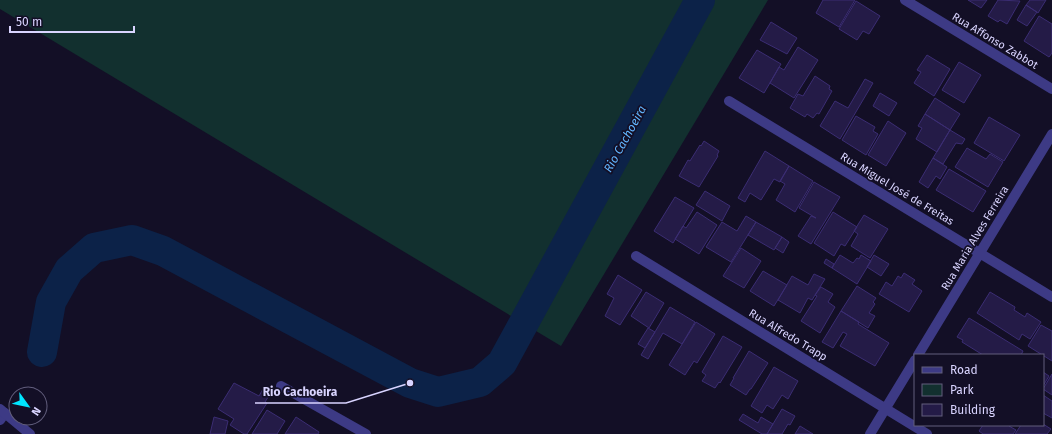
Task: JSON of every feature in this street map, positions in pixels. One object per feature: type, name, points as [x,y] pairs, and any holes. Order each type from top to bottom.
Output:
[{"type":"street","name":"Rua Affonso Zabbot","points":[[905,0],[1052,90]]},
{"type":"street","name":"Rua Miguel José de Freitas","points":[[729,101],[1052,298]]},
{"type":"street","name":"Rua Maria Alves Ferreira","points":[[919,354],[1052,134]]},
{"type":"street","name":"Rua Alfredo Trapp","points":[[636,256],[927,434]]},
{"type":"street","points":[[870,434],[914,362]]},
{"type":"street","points":[[281,386],[366,434]]},
{"type":"street","points":[[2,414],[30,434]]},
{"type":"green space","points":[[0,0],[768,0],[561,346],[0,9]]},
{"type":"building","points":[[823,0],[855,0],[839,27],[816,13]]},
{"type":"building","points":[[968,0],[987,0],[981,8]]},
{"type":"building","points":[[998,0],[1020,1],[1007,24],[1000,20],[998,22],[988,16]]},
{"type":"building","points":[[1030,0],[1046,0],[1038,13],[1026,5]]},
{"type":"building","points":[[856,1],[880,16],[869,34],[863,31],[857,40],[839,29]]},
{"type":"building","points":[[1026,5],[1037,12],[1027,26],[1017,20]]},
{"type":"building","points":[[1039,16],[1052,24],[1052,53],[1049,57],[1024,41]]},
{"type":"building","points":[[771,22],[797,38],[787,54],[760,40]]},
{"type":"building","points":[[798,47],[818,60],[794,98],[770,83],[779,67],[784,70]]},
{"type":"building","points":[[757,50],[781,64],[764,93],[739,78]]},
{"type":"building","points":[[927,55],[950,69],[934,96],[914,83],[921,72],[917,70]]},
{"type":"building","points":[[959,62],[981,75],[964,103],[942,90]]},
{"type":"building","points":[[815,76],[830,86],[829,89],[832,91],[819,114],[817,113],[813,118],[807,114],[805,117],[790,108],[798,94],[803,96]]},
{"type":"building","points":[[865,79],[873,83],[840,139],[820,126],[835,101],[848,108]]},
{"type":"building","points":[[880,93],[897,103],[889,116],[873,106]]},
{"type":"building","points":[[935,98],[960,114],[950,130],[925,114]]},
{"type":"building","points":[[925,114],[950,130],[937,152],[916,139],[922,128],[918,126]]},
{"type":"building","points":[[856,116],[875,127],[873,131],[878,134],[866,155],[842,140]]},
{"type":"building","points":[[989,117],[1020,135],[1004,161],[974,143]]},
{"type":"building","points":[[888,121],[906,133],[886,166],[868,155]]},
{"type":"building","points":[[950,130],[965,139],[962,144],[956,143],[943,164],[933,158]]},
{"type":"building","points":[[704,141],[719,151],[718,156],[699,187],[679,176],[688,160],[690,161]]},
{"type":"building","points":[[967,148],[986,159],[990,154],[1003,162],[988,187],[955,167]]},
{"type":"building","points":[[765,151],[789,166],[780,182],[774,179],[761,200],[750,193],[745,202],[738,198]]},
{"type":"building","points":[[933,158],[947,167],[940,179],[936,176],[928,188],[919,182]]},
{"type":"building","points":[[789,166],[813,181],[795,212],[776,200],[785,184],[780,181]]},
{"type":"building","points":[[949,169],[986,191],[973,212],[936,190]]},
{"type":"building","points":[[814,182],[840,197],[811,244],[798,236],[811,216],[816,218],[799,208]]},
{"type":"building","points":[[705,191],[730,206],[722,221],[696,205]]},
{"type":"building","points":[[675,197],[694,208],[673,243],[654,231]]},
{"type":"building","points":[[697,212],[717,225],[699,254],[675,239],[683,226],[686,228]]},
{"type":"building","points":[[833,212],[857,227],[845,246],[841,244],[834,256],[814,243]]},
{"type":"building","points":[[864,215],[888,229],[870,258],[851,246],[858,234],[854,231]]},
{"type":"building","points":[[746,216],[756,222],[731,262],[706,247],[722,222],[737,231]]},
{"type":"building","points":[[756,222],[782,237],[774,250],[748,235]]},
{"type":"building","points":[[782,237],[789,242],[783,253],[775,248]]},
{"type":"building","points":[[741,248],[761,261],[744,288],[723,276]]},
{"type":"building","points":[[840,255],[853,263],[857,258],[859,259],[861,255],[871,261],[857,284],[832,268]]},
{"type":"building","points":[[874,255],[889,264],[881,276],[867,267]]},
{"type":"building","points":[[826,259],[834,264],[832,268],[824,263]]},
{"type":"building","points":[[763,271],[787,285],[774,306],[750,291]]},
{"type":"building","points":[[904,273],[915,280],[912,284],[922,291],[909,312],[879,294],[886,282],[892,286],[898,276],[901,278]]},
{"type":"building","points":[[814,274],[825,279],[812,300],[808,298],[800,313],[778,300],[792,276],[808,285]]},
{"type":"building","points":[[618,275],[642,290],[620,325],[605,316],[614,298],[607,294]]},
{"type":"building","points":[[857,286],[876,298],[873,302],[875,304],[869,313],[875,316],[868,328],[841,311]]},
{"type":"building","points":[[821,287],[833,294],[828,302],[835,307],[820,333],[801,321]]},
{"type":"building","points":[[646,292],[664,303],[649,328],[631,316]]},
{"type":"building","points":[[990,292],[1015,307],[1014,310],[1025,317],[1027,313],[1041,322],[1030,339],[1022,334],[1019,340],[977,313]]},
{"type":"building","points":[[670,307],[695,322],[682,344],[663,333],[648,359],[641,355]]},
{"type":"building","points":[[841,311],[859,322],[858,324],[889,343],[875,366],[840,346],[847,334],[843,332],[833,348],[822,342]]},
{"type":"building","points":[[969,318],[1023,351],[1022,354],[981,354],[962,342],[963,340],[957,337]]},
{"type":"building","points":[[696,322],[715,334],[697,363],[694,361],[685,375],[669,365]]},
{"type":"building","points":[[1041,325],[1052,331],[1052,361],[1044,356],[1044,354],[1041,354],[1028,346]]},
{"type":"building","points":[[648,328],[655,332],[645,348],[638,344]]},
{"type":"building","points":[[723,336],[742,347],[720,383],[719,382],[715,388],[702,381],[706,375],[702,372]]},
{"type":"building","points":[[749,351],[768,363],[746,395],[730,385]]},
{"type":"building","points":[[774,367],[798,381],[788,399],[782,395],[773,409],[767,405],[762,413],[751,406]]},
{"type":"building","points":[[1044,373],[1049,376],[1044,384]]},
{"type":"building","points":[[1052,374],[1052,395],[1044,390]]},
{"type":"building","points":[[234,383],[259,396],[263,389],[270,394],[265,402],[267,403],[247,434],[244,434],[230,425],[234,419],[218,409]]},
{"type":"building","points":[[1044,396],[1052,401],[1052,418],[1044,414]]},
{"type":"building","points":[[782,409],[795,416],[790,425],[788,424],[782,434],[767,434]]},
{"type":"building","points":[[267,410],[285,421],[277,434],[252,434]]},
{"type":"building","points":[[743,414],[758,423],[761,417],[773,424],[767,434],[762,434],[739,420]]},
{"type":"building","points":[[214,417],[228,421],[225,434],[210,434]]},
{"type":"building","points":[[296,417],[319,432],[318,434],[285,434]]},
{"type":"building","points":[[1044,425],[1051,429],[1047,434],[1015,434],[1020,426],[1044,426]]},
{"type":"building","points":[[800,426],[813,434],[795,434]]},
{"type":"building","points":[[982,426],[1009,426],[1016,430],[1013,434],[983,434],[979,431]]},
{"type":"waterway","name":"Rio Cachoeira","points":[[42,352],[51,302],[69,270],[94,248],[132,240],[163,251],[410,383],[438,392],[480,382],[502,363],[700,0]]},
{"type":"place","name":"Rio Cachoeira","points":[[410,383]]}]
